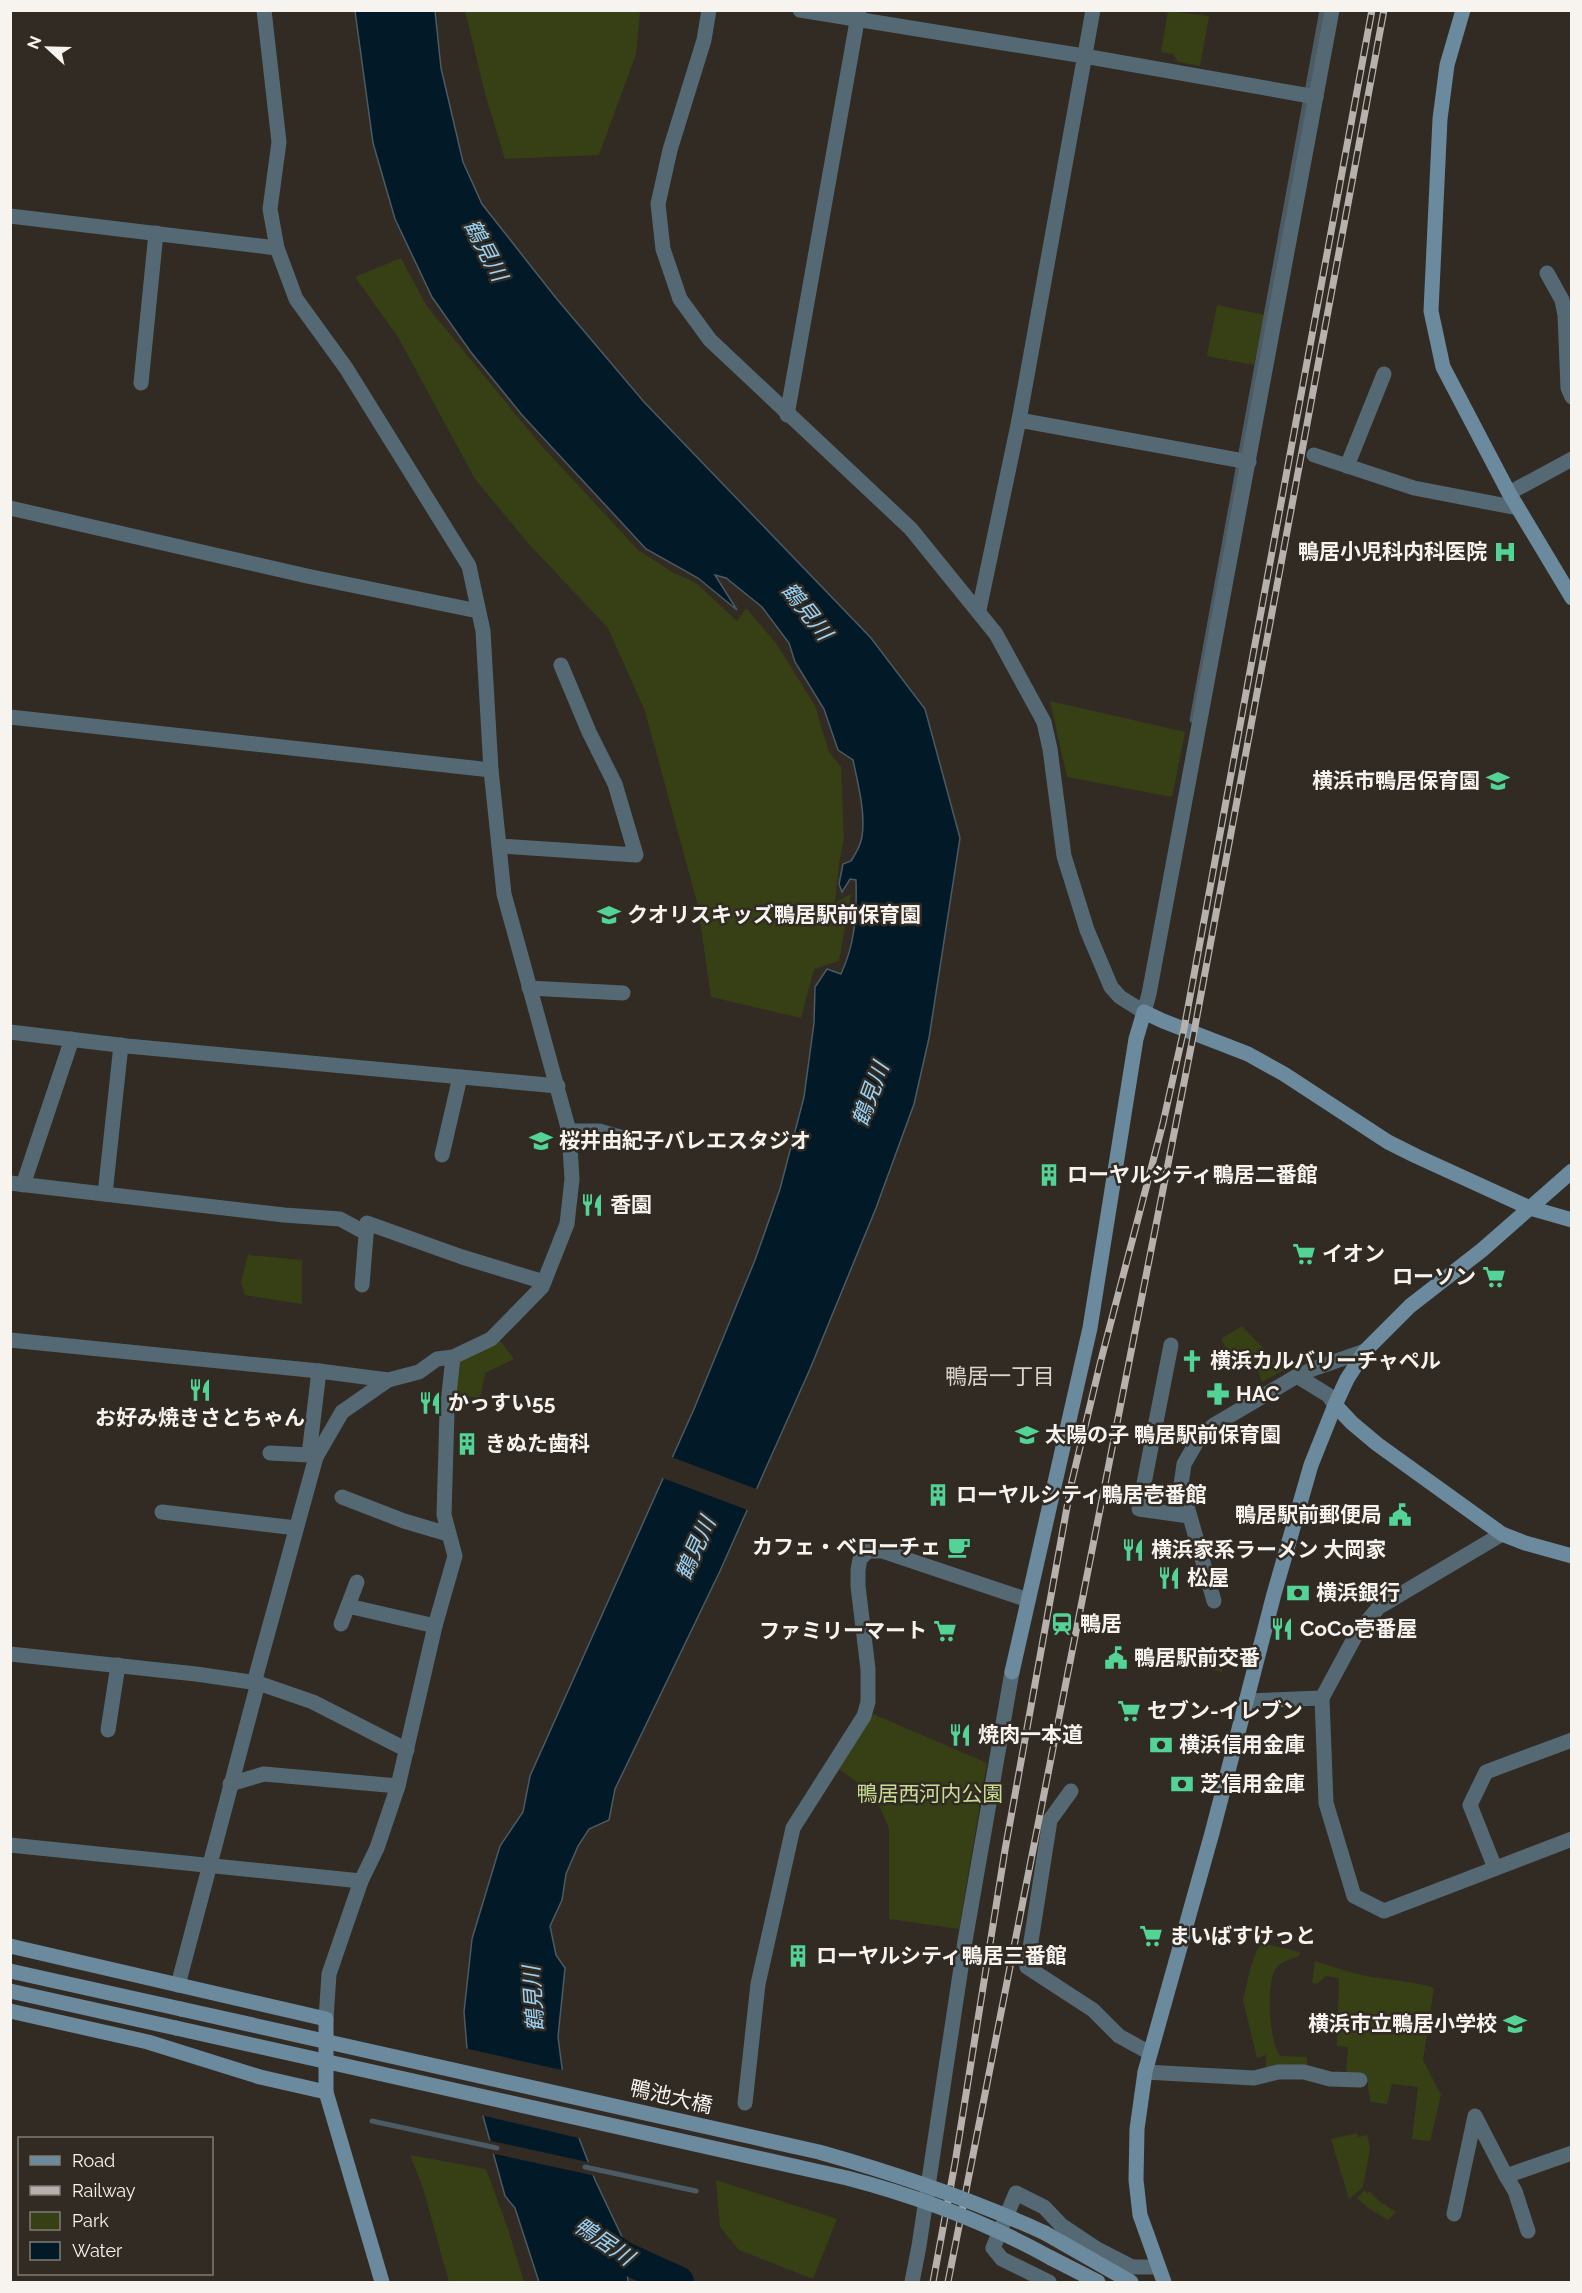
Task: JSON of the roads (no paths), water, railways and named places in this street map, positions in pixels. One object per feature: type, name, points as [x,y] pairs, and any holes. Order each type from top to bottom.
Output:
[{"type":"street","points":[[264,10],[279,142],[270,208],[277,248],[296,299],[346,368],[469,566],[483,632],[491,770],[504,894],[569,1131],[572,1179],[567,1224],[542,1287],[491,1339],[453,1357],[437,1359],[419,1372],[388,1380],[342,1412],[312,1456]]},
{"type":"street","points":[[710,10],[704,40],[670,150],[658,204],[663,249],[680,298],[710,340],[787,415],[911,529],[979,610],[1002,643],[1044,722],[1050,749],[1064,856],[1074,894],[1111,987],[1120,997],[1144,1012],[1248,1054],[1284,1074],[1388,1142],[1530,1208],[1572,1220]]},
{"type":"street","points":[[800,10],[859,15],[1309,95]]},
{"type":"street","points":[[979,610],[1019,420],[1093,10]]},
{"type":"street","points":[[912,2283],[967,1929],[1012,1671],[1090,1328],[1136,1039],[1152,982],[1309,95],[1332,10]]},
{"type":"street","points":[[1463,10],[1447,65],[1440,119],[1431,310],[1443,367],[1509,493],[1572,598]]},
{"type":"street","points":[[787,415],[859,15]]},
{"type":"street","points":[[10,216],[277,248]]},
{"type":"street","points":[[141,383],[156,233]]},
{"type":"street","points":[[1547,273],[1564,307],[1568,388],[1572,397]]},
{"type":"street","points":[[1347,466],[1384,374]]},
{"type":"street","points":[[1019,420],[1243,461]]},
{"type":"street","points":[[1314,454],[1414,488],[1518,508]]},
{"type":"street","points":[[1509,493],[1572,459]]},
{"type":"street","points":[[10,508],[307,576],[478,611]]},
{"type":"street","points":[[499,846],[636,855],[615,784],[589,732],[561,665]]},
{"type":"street","points":[[10,717],[491,770]]},
{"type":"street","points":[[529,988],[623,993]]},
{"type":"street","points":[[10,1032],[121,1045],[558,1086]]},
{"type":"street","points":[[72,1040],[17,1184],[284,1215],[340,1219],[366,1233]]},
{"type":"street","points":[[105,1194],[121,1045]]},
{"type":"street","points":[[442,1155],[460,1077]]},
{"type":"street","points":[[569,1131],[599,1131],[631,1140]]},
{"type":"street","points":[[1164,2283],[1140,2215],[1136,2180],[1137,2129],[1145,2072],[1311,1465],[1347,1379],[1365,1351],[1410,1306],[1482,1250],[1572,1171]]},
{"type":"street","points":[[362,1286],[367,1223],[462,1257],[544,1282]]},
{"type":"street","points":[[10,1340],[388,1380]]},
{"type":"street","points":[[1172,1345],[1139,1509],[1189,1516]]},
{"type":"street","points":[[1214,1601],[1181,1485],[1184,1464],[1199,1438],[1214,1425],[1240,1409],[1313,1368],[1365,1351]]},
{"type":"street","points":[[382,2283],[326,2092],[326,2019],[329,1974],[361,1881],[377,1848],[398,1786],[435,1626],[455,1556],[444,1515],[447,1412],[453,1357]]},
{"type":"street","points":[[178,1985],[296,1528],[312,1456],[319,1371]]},
{"type":"street","points":[[1298,1376],[1328,1395],[1352,1423],[1377,1444],[1502,1534],[1572,1556]]},
{"type":"street","points":[[270,1453],[312,1456]]},
{"type":"street","points":[[342,1497],[404,1521],[448,1534]]},
{"type":"street","points":[[162,1512],[296,1528]]},
{"type":"street","points":[[1502,1534],[1379,1607],[1357,1633],[1322,1698],[1326,1803],[1354,1896],[1384,1911],[1572,1839]]},
{"type":"street","points":[[745,2103],[758,1984],[793,1828],[864,1716],[868,1702],[868,1669],[858,1586],[860,1559],[868,1551],[882,1551],[1028,1600]]},
{"type":"street","points":[[341,1624],[357,1582]]},
{"type":"street","points":[[348,1606],[435,1626]]},
{"type":"street","points":[[10,1654],[256,1683],[312,1702],[407,1750]]},
{"type":"street","points":[[108,1730],[118,1665]]},
{"type":"street","points":[[1246,1701],[1322,1698]]},
{"type":"street","points":[[1495,1868],[1470,1805],[1486,1773],[1572,1740]]},
{"type":"street","points":[[230,1784],[264,1774],[398,1786]]},
{"type":"street","points":[[1071,1791],[1050,1820],[1027,1967],[1093,2010],[1119,2036],[1150,2053]]},
{"type":"street","points":[[10,1845],[361,1881]]},
{"type":"street","points":[[10,1946],[326,2019]]},
{"type":"street","name":"鴨池大橋","points":[[10,1971],[819,2152],[901,2175],[980,2204],[1028,2225],[1102,2264],[1131,2283]]},
{"type":"street","name":"鴨池大橋","points":[[10,1991],[736,2152],[876,2186],[975,2222],[1041,2252],[1098,2283]]},
{"type":"street","points":[[10,2011],[148,2042],[260,2077],[326,2092]]},
{"type":"street","points":[[1145,2072],[1254,2078],[1278,2072],[1304,2072],[1330,2079],[1360,2080]]},
{"type":"street","points":[[1454,2214],[1475,2116],[1515,2191],[1528,2231]]},
{"type":"street","points":[[1506,2176],[1572,2153]]},
{"type":"street","points":[[1049,2283],[1002,2259],[993,2248],[1016,2193],[1044,2206],[1061,2225],[1097,2249],[1132,2267],[1157,2267]]},
{"type":"water","name":"鶴見川","points":[[355,11],[435,11],[441,68],[463,162],[482,204],[556,298],[644,402],[871,638],[925,709],[960,838],[929,1038],[914,1104],[876,1208],[810,1369],[720,1571],[615,1789],[609,1820],[589,1829],[578,1846],[566,1874],[562,1900],[550,1926],[556,1955],[565,1968],[558,2037],[564,2083],[574,2125],[595,2180],[624,2241],[628,2282],[539,2282],[515,2208],[505,2196],[468,2061],[464,2012],[472,1939],[500,1846],[523,1812],[530,1776],[694,1409],[755,1260],[780,1189],[804,1097],[814,1023],[815,987],[827,969],[841,974],[852,940],[856,880],[850,879],[842,892],[839,884],[843,864],[851,861],[860,844],[863,825],[861,802],[853,760],[838,750],[824,709],[795,662],[789,643],[762,607],[726,578],[715,575],[737,610],[698,578],[646,549],[522,415],[470,351],[432,297],[395,219],[373,143]]},
{"type":"waterway","points":[[1192,720],[1322,10]]},
{"type":"waterway","points":[[372,2121],[497,2148]]},
{"type":"waterway","points":[[585,2167],[696,2191]]},
{"type":"waterway","name":"鴨居川","points":[[592,2235],[623,2257],[678,2282]]},
{"type":"railway","points":[[933,2282],[955,2163],[1005,1850],[1071,1485],[1163,1123],[1184,1029],[1372,10]]},
{"type":"railway","points":[[948,2282],[1194,1032],[1384,10]]},
{"type":"place","name":"鴨居小児科内科医院","points":[[1505,552]]},
{"type":"place","name":"横浜市鴨居保育園","points":[[1498,781]]},
{"type":"place","name":"クオリスキッズ鴨居駅前保育園","points":[[609,915]]},
{"type":"place","name":"桜井由紀子バレエスタジオ","points":[[541,1141]]},
{"type":"place","name":"ローヤルシティ鴨居二番館","points":[[1049,1175]]},
{"type":"place","name":"香園","points":[[592,1205]]},
{"type":"place","name":"イオン","points":[[1304,1254]]},
{"type":"place","name":"ローソン","points":[[1494,1277]]},
{"type":"place","name":"横浜カルバリーチャペル","points":[[1192,1361]]},
{"type":"place","name":"お好み焼きさとちゃん","points":[[200,1390]]},
{"type":"place","name":"HAC","points":[[1218,1394]]},
{"type":"place","name":"かっすい55","points":[[430,1403]]},
{"type":"place","name":"太陽の子 鴨居駅前保育園","points":[[1027,1435]]},
{"type":"place","name":"きぬた歯科","points":[[467,1444]]},
{"type":"place","name":"ローヤルシティ鴨居壱番館","points":[[938,1495]]},
{"type":"place","name":"鴨居駅前郵便局","points":[[1400,1515]]},
{"type":"place","name":"カフェ・ベローチェ","points":[[959,1547]]},
{"type":"place","name":"横浜家系ラーメン 大岡家","points":[[1133,1550]]},
{"type":"place","name":"松屋","points":[[1169,1578]]},
{"type":"place","name":"横浜銀行","points":[[1298,1593]]},
{"type":"place","name":"鴨居","points":[[1062,1624]]},
{"type":"place","name":"CoCo壱番屋","points":[[1282,1629]]},
{"type":"place","name":"ファミリーマート","points":[[945,1631]]},
{"type":"place","name":"鴨居駅前交番","points":[[1116,1658]]},
{"type":"place","name":"セブン-イレブン","points":[[1129,1711]]},
{"type":"place","name":"焼肉一本道","points":[[960,1735]]},
{"type":"place","name":"横浜信用金庫","points":[[1161,1745]]},
{"type":"place","name":"芝信用金庫","points":[[1182,1784]]},
{"type":"place","name":"まいばすけっと","points":[[1151,1936]]},
{"type":"place","name":"ローヤルシティ鴨居三番館","points":[[798,1956]]},
{"type":"place","name":"横浜市立鴨居小学校","points":[[1515,2024]]},
{"type":"district","name":"鴨居一丁目","points":[[1000,1376]]},
{"type":"park label","name":"鴨居西河内公園","points":[[930,1794]]}]
